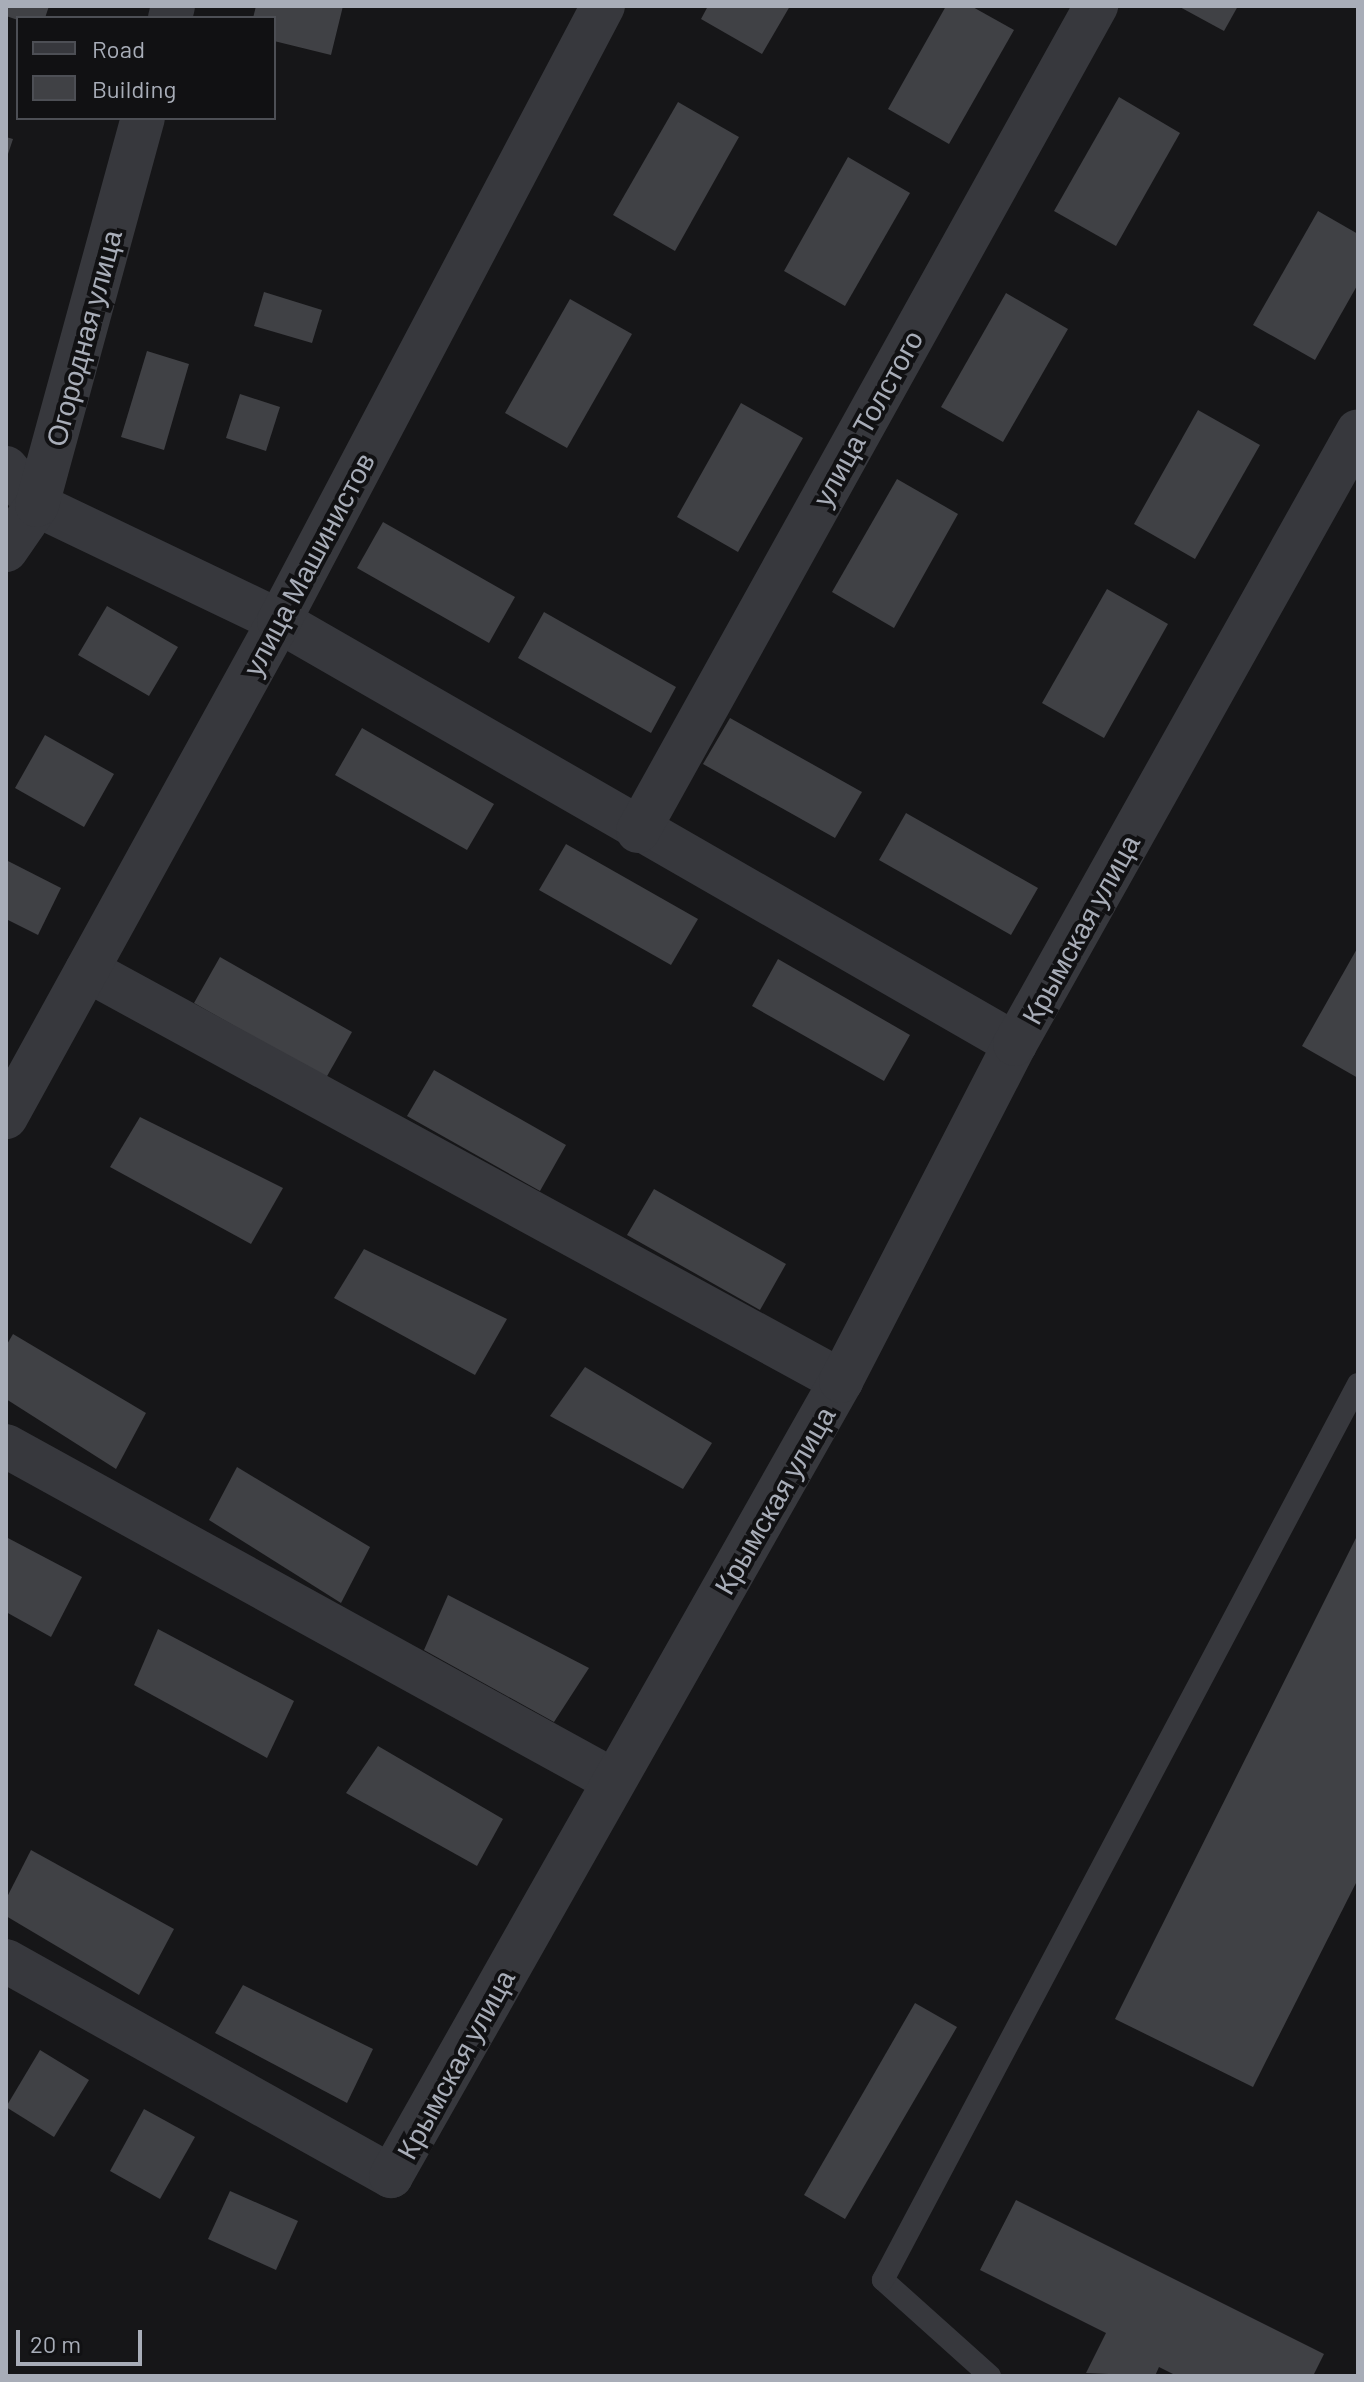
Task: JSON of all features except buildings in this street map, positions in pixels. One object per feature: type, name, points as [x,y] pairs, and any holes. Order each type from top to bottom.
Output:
[{"type":"street","name":"улица Машинистов","points":[[6,1117],[279,621],[603,6]]},
{"type":"street","name":"улица Толстого","points":[[638,831],[1096,6]]},
{"type":"street","name":"Огородная улица","points":[[6,550],[37,505],[142,120]]},
{"type":"street","name":"Крымская улица","points":[[6,1961],[391,2176],[841,1381],[1015,1044],[1358,431]]},
{"type":"street","points":[[6,468],[37,505],[279,621],[638,831],[1015,1044]]},
{"type":"street","points":[[87,970],[841,1381]]},
{"type":"street","points":[[6,1446],[614,1781]]},
{"type":"lane","points":[[990,2376],[883,2280],[1358,1384]]}]
